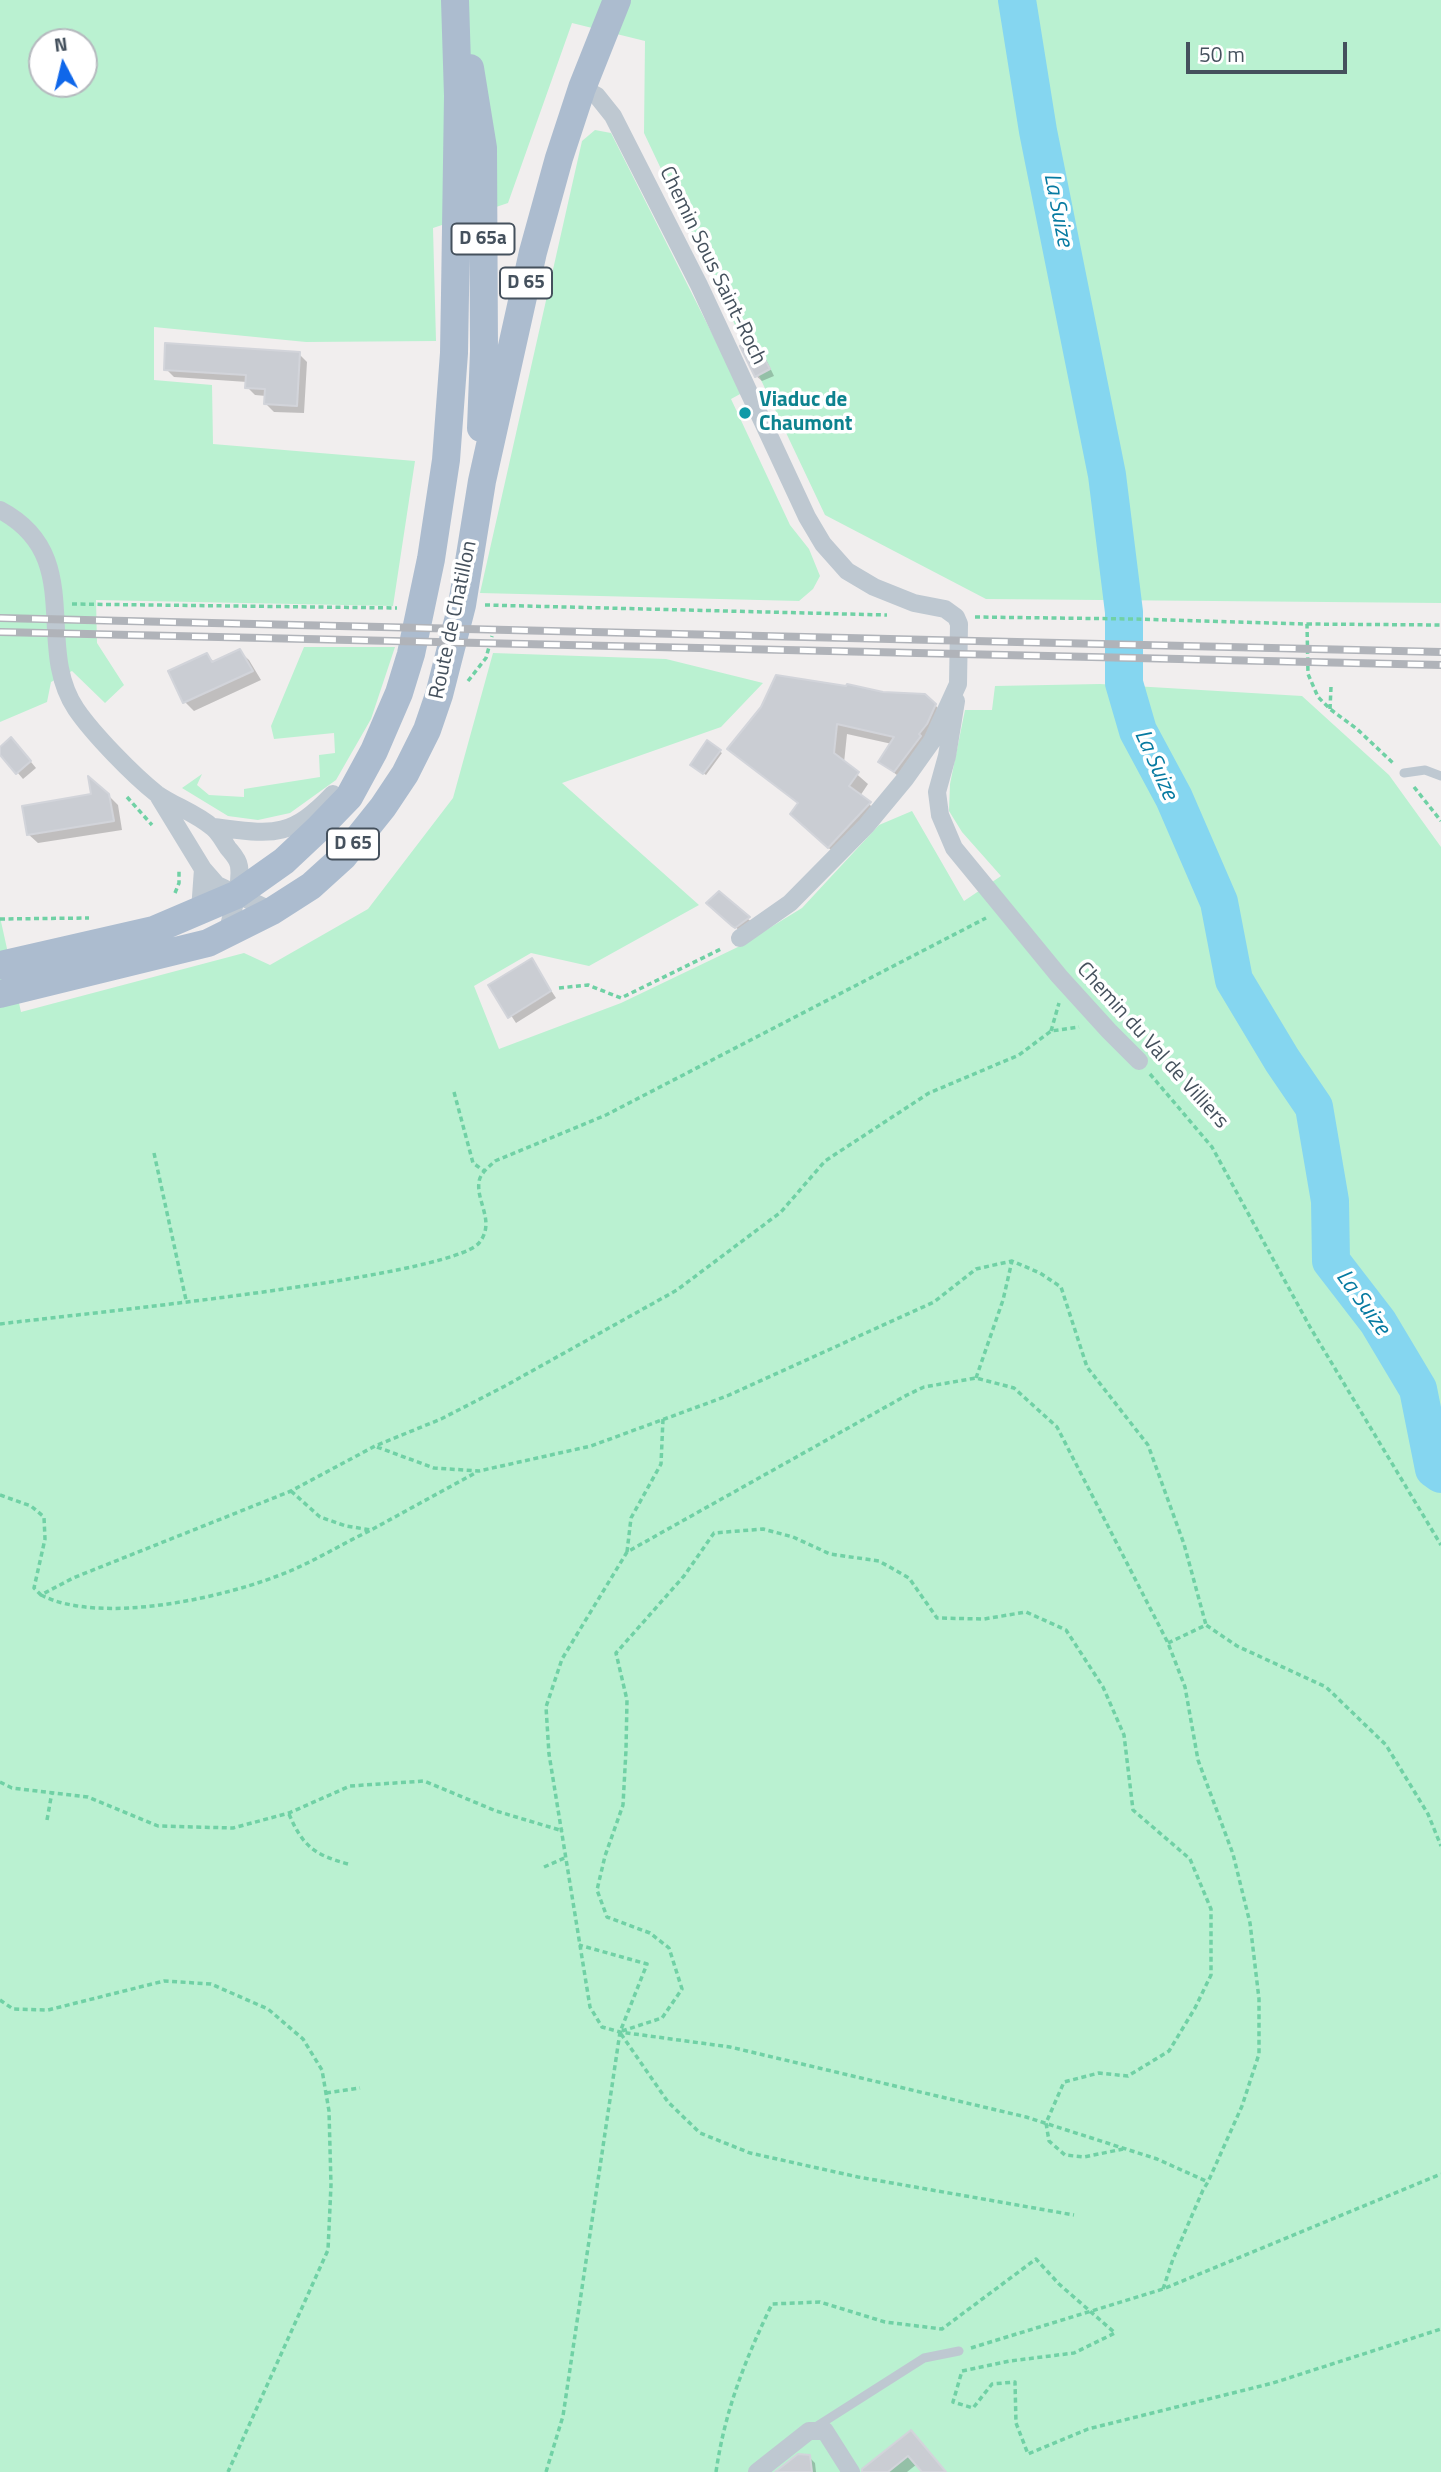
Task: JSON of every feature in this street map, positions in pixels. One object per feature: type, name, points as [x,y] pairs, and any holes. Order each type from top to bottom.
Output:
[{"type":"main road","name":"Route de Chatillon","points":[[0,965],[154,930],[236,895],[284,861],[349,797],[374,751],[399,693],[411,654],[431,559],[446,460],[454,353],[458,96],[455,0]]},
{"type":"main road","name":"D 65a","points":[[455,0],[476,93],[483,148],[482,481]]},
{"type":"main road","name":"Route de Chatillon","points":[[0,994],[208,943],[272,911],[311,886],[343,857],[383,807],[405,774],[427,730],[439,695],[462,605],[482,481],[533,252],[582,88],[617,0]]},
{"type":"street","name":"Chemin Sous Saint-Roch","points":[[582,88],[597,96],[613,116],[699,285],[807,517],[823,544],[847,571],[874,587],[914,603],[945,609],[956,617]]},
{"type":"street","points":[[0,510],[29,529],[44,552],[52,576],[63,678],[75,707],[99,737],[157,794],[203,869],[218,886],[272,911]]},
{"type":"street","points":[[740,938],[790,903],[866,826],[932,741],[958,684],[960,624],[956,617]]},
{"type":"street","name":"Chemin du Val de Villiers","points":[[958,684],[947,756],[937,792],[940,815],[954,848],[1100,1022],[1139,1061]]},
{"type":"street","points":[[157,794],[213,827],[264,833],[289,829],[318,810],[374,751]]},
{"type":"street","points":[[213,827],[239,866],[227,934]]},
{"type":"street","points":[[200,911],[203,869]]},
{"type":"street","points":[[757,2472],[809,2431],[825,2431],[851,2472]]},
{"type":"lane","points":[[1404,774],[1425,770],[1441,776]]},
{"type":"lane","points":[[809,2431],[924,2358],[959,2351]]},
{"type":"path","points":[[83,604],[396,608],[422,605]]},
{"type":"path","points":[[462,605],[891,615]]},
{"type":"path","points":[[956,617],[1441,625]]},
{"type":"path","points":[[1307,624],[1308,674],[1318,697],[1357,729],[1404,774],[1441,821]]},
{"type":"path","points":[[464,683],[471,679],[486,658],[492,636]]},
{"type":"path","points":[[1330,709],[1331,687]]},
{"type":"path","points":[[124,792],[157,832]]},
{"type":"path","points":[[173,898],[179,883],[176,860]]},
{"type":"path","points":[[0,1324],[332,1282],[444,1260],[463,1253],[478,1244],[484,1232],[486,1218],[479,1182],[484,1171],[495,1161],[606,1115],[963,931],[1002,906]]},
{"type":"path","points":[[0,919],[92,918]]},
{"type":"path","points":[[559,988],[588,985],[621,998],[705,959],[740,938]]},
{"type":"path","points":[[41,1595],[73,1578],[291,1491],[375,1446],[441,1419],[505,1386],[677,1290],[781,1212],[825,1161],[929,1093],[1019,1055],[1051,1031]]},
{"type":"path","name":"Chemin du Val de Villiers","points":[[1139,1061],[1212,1147],[1310,1327],[1441,1545]]},
{"type":"path","points":[[454,1092],[473,1163],[484,1171]]},
{"type":"path","points":[[154,1153],[186,1300]]},
{"type":"path","points":[[375,1446],[434,1468],[479,1471],[591,1447],[727,1396],[934,1302],[976,1269],[1012,1261],[1040,1273],[1061,1287],[1087,1367],[1148,1445],[1184,1544],[1206,1625],[1237,1646],[1326,1687],[1386,1745],[1428,1814],[1441,1846]]},
{"type":"path","points":[[976,1378],[1003,1300],[1012,1261]]},
{"type":"path","points":[[627,1552],[924,1387],[976,1378],[1014,1388],[1057,1427],[1168,1643],[1185,1687],[1198,1760],[1233,1854],[1250,1923],[1259,1999],[1259,2054],[1242,2106],[1173,2259],[1163,2289]]},
{"type":"path","points":[[663,1419],[661,1464],[631,1518],[627,1552],[562,1660],[546,1707],[549,1754],[579,1945],[590,2007],[602,2027],[620,2032],[730,2047],[1046,2123],[1126,2148],[1208,2182]]},
{"type":"path","points":[[0,1495],[31,1506],[44,1517],[45,1539],[34,1588],[41,1595],[53,1601],[84,1608],[125,1607],[212,1597],[290,1571],[479,1471]]},
{"type":"path","points":[[291,1491],[320,1517],[346,1526],[371,1530]]},
{"type":"path","points":[[620,2032],[662,2018],[682,1989],[669,1948],[650,1933],[607,1917],[597,1890],[605,1856],[623,1805],[627,1700],[616,1653],[684,1576],[714,1533],[763,1529],[793,1536],[830,1554],[879,1561],[909,1578],[937,1618],[984,1619],[1026,1612],[1066,1630],[1103,1687],[1124,1735],[1133,1810],[1190,1859],[1211,1909],[1211,1975],[1169,2051],[1128,2076],[1099,2073],[1064,2082],[1046,2123],[1049,2141],[1065,2155],[1084,2157],[1126,2148]]},
{"type":"path","points":[[1168,1643],[1206,1625]]},
{"type":"path","points":[[0,1782],[12,1788],[88,1797],[158,1826],[233,1828],[289,1813],[350,1786],[424,1781],[496,1811],[563,1831]]},
{"type":"path","points":[[47,1820],[52,1793]]},
{"type":"path","points":[[289,1813],[298,1834],[312,1850],[348,1864]]},
{"type":"path","points":[[544,1867],[566,1857]]},
{"type":"path","points":[[546,2472],[563,2416],[620,2032],[647,1964],[579,1945]]},
{"type":"path","points":[[0,2000],[13,2009],[48,2010],[164,1981],[211,1984],[268,2009],[303,2039],[322,2070],[329,2111],[331,2185],[328,2250],[228,2472]]},
{"type":"path","points":[[620,2032],[668,2102],[700,2133],[750,2153],[858,2177],[1074,2215]]},
{"type":"path","points":[[326,2093],[360,2088]]},
{"type":"path","points":[[959,2351],[1163,2289],[1441,2174]]},
{"type":"path","points":[[716,2472],[721,2432],[747,2357],[772,2304],[820,2302],[885,2322],[942,2329],[1036,2259],[1059,2284],[1115,2333],[1074,2353],[1010,2361],[962,2371],[953,2402],[973,2408],[992,2384],[1015,2382],[1016,2423],[1028,2454],[1088,2429],[1273,2383],[1441,2329]]},
{"type":"green space","points":[[0,0],[1441,0],[1441,603],[986,599],[825,515],[644,133],[645,41],[572,23],[508,203],[433,228],[436,341],[306,342],[154,327],[154,380],[212,385],[213,444],[415,461],[393,606],[96,600],[97,643],[124,685],[105,703],[72,671],[51,682],[47,702],[0,722]]},
{"type":"green space","points":[[595,130],[611,133],[742,393],[731,399],[790,525],[809,549],[820,576],[813,589],[799,601],[480,593],[582,141]]},
{"type":"green space","points":[[304,647],[395,647],[371,719],[336,780],[290,813],[258,820],[228,816],[182,788],[202,774],[197,785],[209,795],[244,797],[244,789],[320,777],[319,755],[335,753],[334,733],[274,739],[271,726]]},
{"type":"green space","points":[[493,653],[666,659],[763,683],[721,727],[562,783],[699,905],[589,966],[531,953],[474,986],[499,1049],[621,1003],[740,946],[802,908],[879,825],[912,811],[964,901],[1001,876],[962,832],[949,811],[950,784],[965,710],[992,710],[995,686],[1100,684],[1302,696],[1389,775],[1441,847],[1441,2472],[0,2472],[0,917],[21,1012],[244,953],[270,965],[368,909],[453,798]]},
{"type":"building","points":[[754,339],[770,369],[755,377],[740,346]]},
{"type":"building","points":[[165,343],[300,352],[297,406],[264,404],[265,389],[245,388],[246,375],[164,370]]},
{"type":"building","points":[[240,649],[253,671],[183,703],[168,671],[207,653],[212,662]]},
{"type":"building","points":[[776,675],[846,686],[847,684],[883,692],[925,694],[936,704],[919,734],[921,736],[894,772],[878,762],[894,737],[837,724],[834,753],[859,772],[849,786],[871,802],[828,848],[790,814],[798,803],[727,749],[761,707]]},
{"type":"building","points":[[11,737],[31,761],[16,774],[0,755],[0,747]]},
{"type":"building","points":[[707,740],[721,750],[703,774],[690,765]]},
{"type":"building","points":[[88,776],[109,794],[114,821],[27,835],[22,806],[91,794]]},
{"type":"building","points":[[719,891],[750,917],[735,928],[732,926],[706,903]]},
{"type":"building","points":[[532,958],[551,991],[508,1018],[488,985]]},
{"type":"building","points":[[911,2430],[946,2472],[922,2472],[908,2456],[888,2472],[862,2472],[862,2469]]},
{"type":"building","points":[[798,2454],[810,2455],[812,2472],[775,2472]]},
{"type":"waterway","name":"La Suize","points":[[1017,0],[1038,131],[1107,475],[1124,612],[1124,683],[1138,731],[1174,798],[1219,902],[1234,980],[1314,1107],[1330,1201],[1331,1261],[1378,1322],[1418,1389],[1434,1469],[1441,1474]]},
{"type":"railway","points":[[0,618],[1441,652]]},
{"type":"railway","points":[[0,632],[1441,665]]},
{"type":"place","name":"Viaduc de Chaumont","points":[[745,413]]}]
